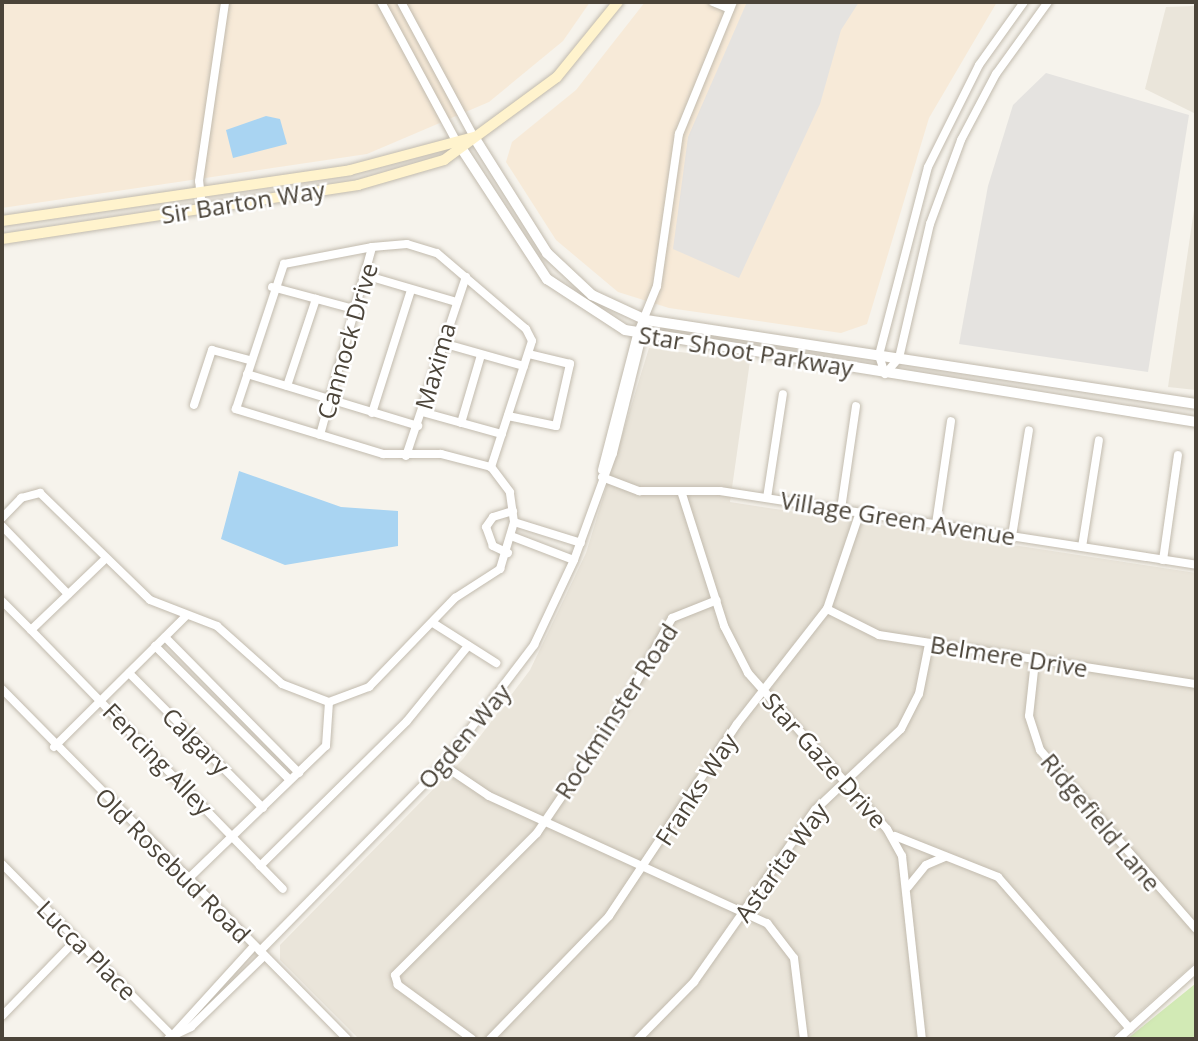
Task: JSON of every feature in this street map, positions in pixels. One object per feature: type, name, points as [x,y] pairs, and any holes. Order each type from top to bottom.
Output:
[{"type":"main road","name":"Sir Barton Way","points":[[2,239],[387,179],[462,151],[474,137],[557,77],[618,2]]},
{"type":"main road","name":"Sir Barton Way","points":[[2,221],[372,166],[456,139],[474,137]]},
{"type":"street","points":[[202,208],[200,193],[225,2]]},
{"type":"street","name":"Star Shoot Parkway","points":[[381,2],[462,151],[547,279],[584,309],[641,336],[1196,422]]},
{"type":"street","name":"Star Shoot Parkway","points":[[401,2],[474,137],[554,261],[592,295],[646,320],[1196,404]]},
{"type":"street","points":[[713,2],[731,5]]},
{"type":"street","points":[[885,374],[879,355],[928,167],[979,65],[1024,2]]},
{"type":"street","points":[[885,374],[899,358],[952,162],[996,74],[1048,2]]},
{"type":"street","name":"Ogden Way","points":[[259,951],[443,765],[514,676],[574,560],[646,320],[679,134],[731,5]]},
{"type":"street","points":[[2,518],[21,498],[40,493],[150,600],[231,636],[282,684],[329,702],[386,674],[456,598],[494,577],[508,553],[514,522],[507,485],[491,467],[441,454],[406,456],[320,435],[236,409],[272,287],[291,260],[372,247],[407,244],[437,253],[526,329],[529,354],[491,467]]},
{"type":"street","name":"Cannock Drive","points":[[320,435],[368,276],[372,247]]},
{"type":"street","points":[[368,276],[453,301]]},
{"type":"street","name":"Maxima","points":[[406,456],[422,412],[453,301],[466,277]]},
{"type":"street","points":[[272,287],[357,310]]},
{"type":"street","points":[[372,413],[411,290]]},
{"type":"street","points":[[287,386],[316,299]]},
{"type":"street","points":[[442,343],[524,366]]},
{"type":"street","points":[[194,405],[212,350],[250,360]]},
{"type":"street","points":[[508,416],[556,426],[570,364],[529,354]]},
{"type":"street","points":[[461,423],[481,355]]},
{"type":"street","points":[[247,374],[418,425]]},
{"type":"street","points":[[767,498],[782,394]]},
{"type":"street","points":[[841,509],[856,406]]},
{"type":"street","points":[[422,412],[502,434]]},
{"type":"street","points":[[936,524],[951,421]]},
{"type":"street","points":[[1012,536],[1029,430]]},
{"type":"street","points":[[1082,547],[1098,440]]},
{"type":"street","points":[[1163,559],[1178,455]]},
{"type":"street","name":"Village Green Avenue","points":[[601,477],[639,491],[767,498],[1196,565]]},
{"type":"street","name":"Star Gaze Drive","points":[[681,494],[732,647],[764,692],[890,833],[908,887],[922,1039]]},
{"type":"street","points":[[508,553],[494,545],[486,527],[493,517],[513,511]]},
{"type":"street","name":"Franks Way","points":[[490,1039],[574,956],[645,866],[764,692],[827,609],[860,512]]},
{"type":"street","points":[[514,522],[580,543]]},
{"type":"street","points":[[2,526],[68,594]]},
{"type":"street","points":[[512,536],[574,560]]},
{"type":"street","points":[[31,629],[106,558]]},
{"type":"street","name":"Rockminster Road","points":[[472,1039],[398,985],[395,975],[490,887],[545,821],[622,708],[672,618],[717,600]]},
{"type":"street","name":"Fencing Alley","points":[[2,601],[283,889]]},
{"type":"street","name":"Belmere Drive","points":[[827,609],[864,630],[929,644],[1196,684]]},
{"type":"street","points":[[54,747],[187,615]]},
{"type":"street","points":[[433,623],[496,663]]},
{"type":"street","points":[[165,637],[299,773]]},
{"type":"street","name":"Astarita Way","points":[[638,1039],[694,982],[816,810],[908,718],[929,644]]},
{"type":"street","points":[[155,646],[290,780]]},
{"type":"street","points":[[260,866],[407,721],[468,646]]},
{"type":"street","name":"Ridgefield Lane","points":[[1035,661],[1029,716],[1040,750],[1196,929]]},
{"type":"street","name":"Calgary","points":[[129,673],[262,808]]},
{"type":"street","name":"Old Rosebud Road","points":[[2,690],[54,747],[347,1039]]},
{"type":"street","points":[[187,880],[326,746],[329,702]]},
{"type":"street","points":[[443,765],[474,788],[746,911],[767,923],[791,951],[804,1039]]},
{"type":"street","points":[[890,833],[998,877],[1130,1029]]},
{"type":"street","points":[[908,887],[926,865],[946,857]]},
{"type":"street","name":"Lucca Place","points":[[2,864],[170,1037]]},
{"type":"street","points":[[2,1016],[76,940]]},
{"type":"street","points":[[170,1037],[191,1027],[259,951]]},
{"type":"street","points":[[170,1037],[259,951]]},
{"type":"street","points":[[1118,1039],[1196,970]]},
{"type":"shaded area","points":[[2,2],[590,2],[563,41],[489,102],[367,154],[2,208]]},
{"type":"shaded area","points":[[645,2],[997,2],[929,118],[867,324],[841,333],[669,308],[618,292],[556,240],[506,162],[512,142],[576,90]]},
{"type":"shaded area","points":[[747,2],[859,2],[841,30],[820,104],[739,278],[673,249],[688,137]]},
{"type":"shaded area","points":[[1196,6],[1196,114],[1145,89],[1166,7]]},
{"type":"shaded area","points":[[1046,73],[1189,115],[1148,372],[959,344],[988,186],[1013,105]]},
{"type":"shaded area","points":[[1196,196],[1196,390],[1168,387]]},
{"type":"shaded area","points":[[649,348],[750,361],[730,502],[1196,573],[1196,962],[1109,1039],[359,1039],[280,960],[280,945],[463,759],[530,670],[586,553]]},
{"type":"green space","points":[[1195,984],[1196,1039],[1127,1039]]},
{"type":"water","points":[[266,116],[280,119],[287,144],[233,158],[226,130]]},
{"type":"water","points":[[239,471],[341,507],[398,511],[398,546],[285,565],[221,539]]}]
